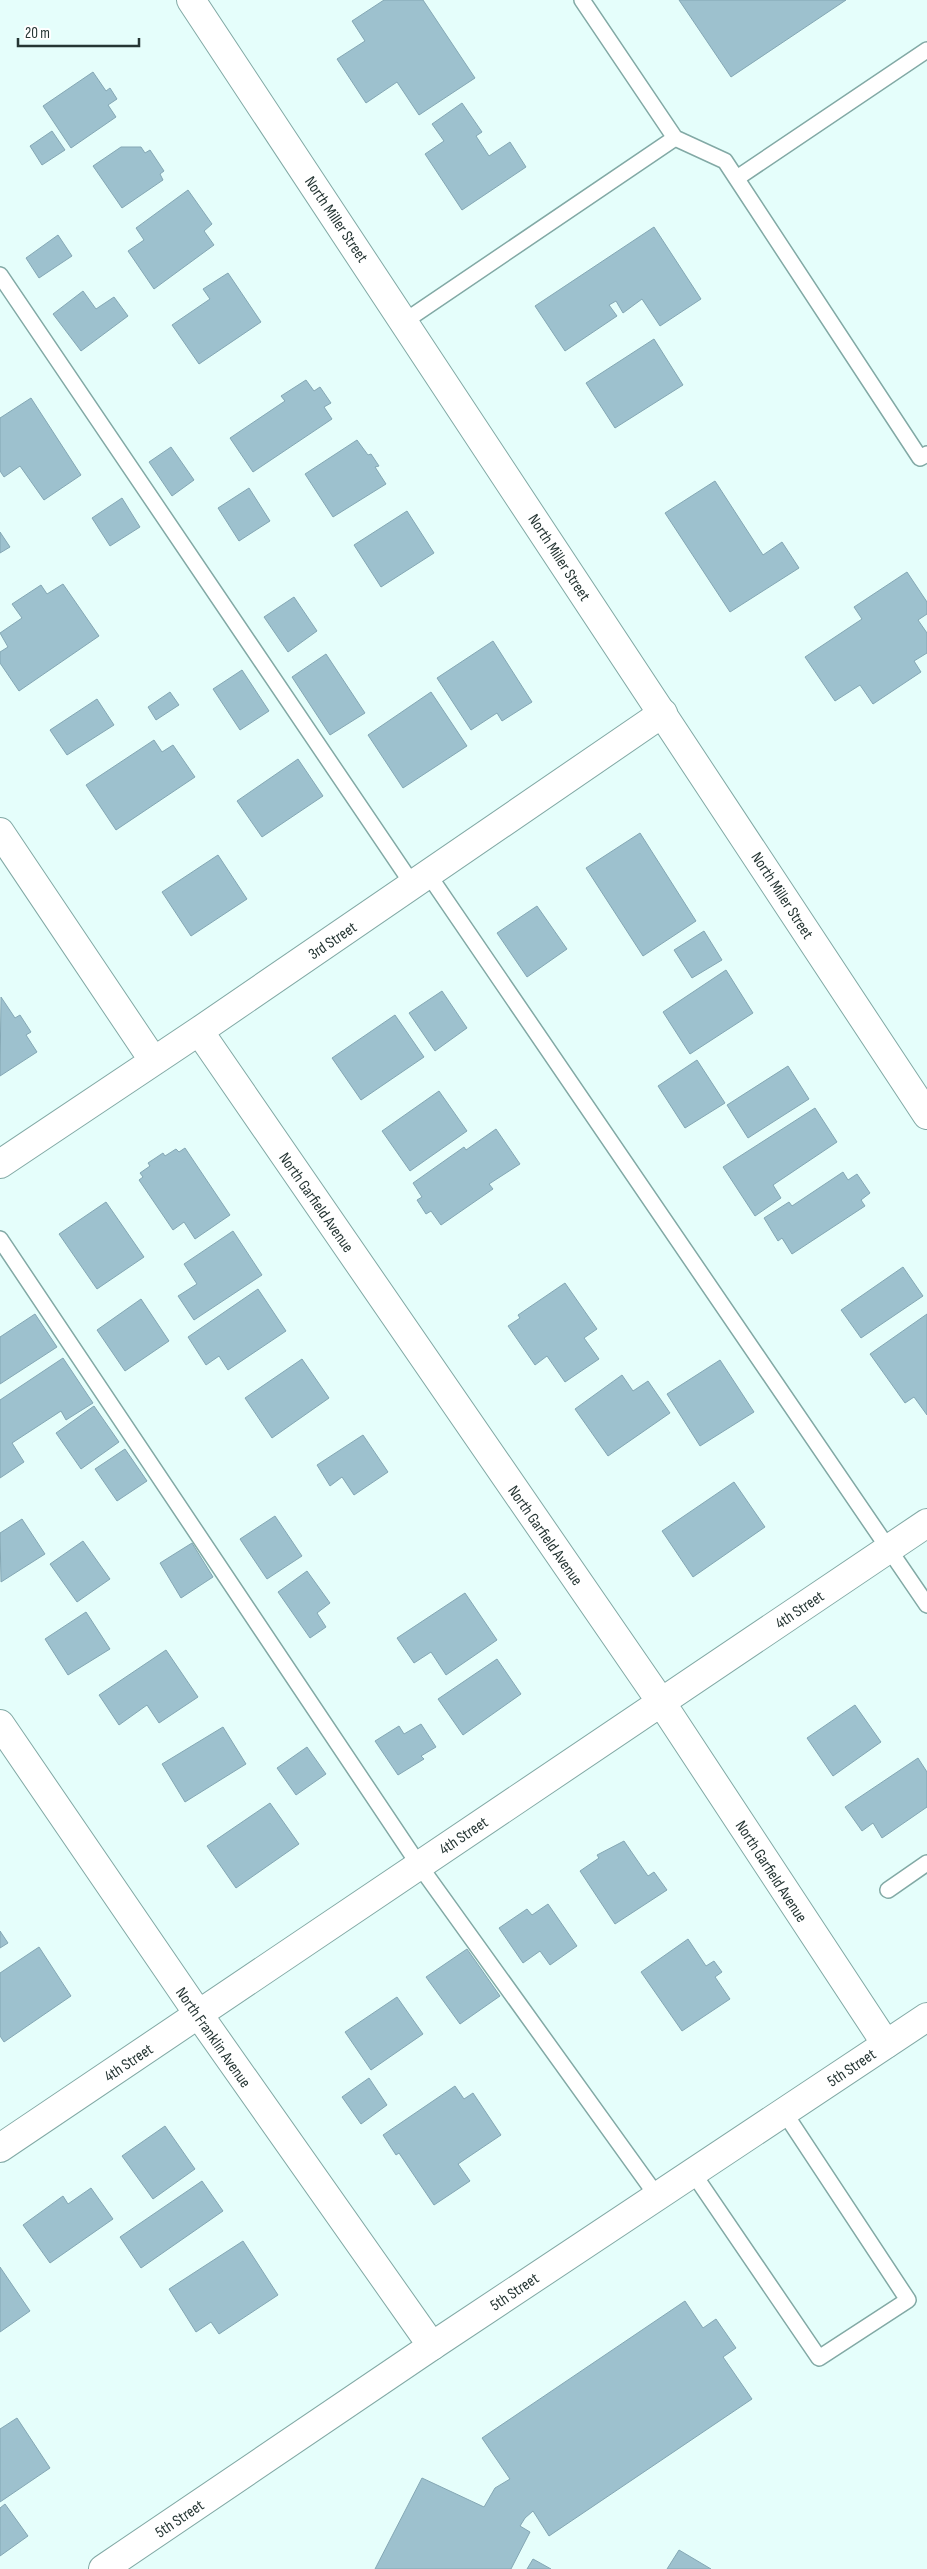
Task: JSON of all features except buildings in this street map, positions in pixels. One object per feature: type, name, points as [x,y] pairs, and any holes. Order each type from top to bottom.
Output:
[{"type":"street","name":"North Miller Street","points":[[191,0],[405,321],[927,1115]]},
{"type":"street","name":"3rd Street","points":[[0,1164],[199,1031],[663,713]]},
{"type":"street","points":[[0,832],[153,1060]]},
{"type":"street","name":"North Garfield Avenue","points":[[199,1031],[661,1702],[886,2044]]},
{"type":"street","name":"4th Street","points":[[0,2148],[927,1523]]},
{"type":"street","name":"North Franklin Avenue","points":[[0,1724],[198,2015],[432,2346]]},
{"type":"street","name":"5th Street","points":[[104,2569],[432,2346],[927,2017]]},
{"type":"lane","points":[[582,0],[676,138],[725,160],[920,458],[927,454]]},
{"type":"lane","points":[[737,178],[927,50]]},
{"type":"lane","points":[[405,321],[676,138]]},
{"type":"lane","points":[[0,274],[927,1606]]},
{"type":"lane","points":[[0,1239],[419,1865],[657,2196]]},
{"type":"lane","points":[[888,1890],[927,1863]]},
{"type":"lane","points":[[692,2173],[820,2358],[908,2300],[784,2112]]}]
